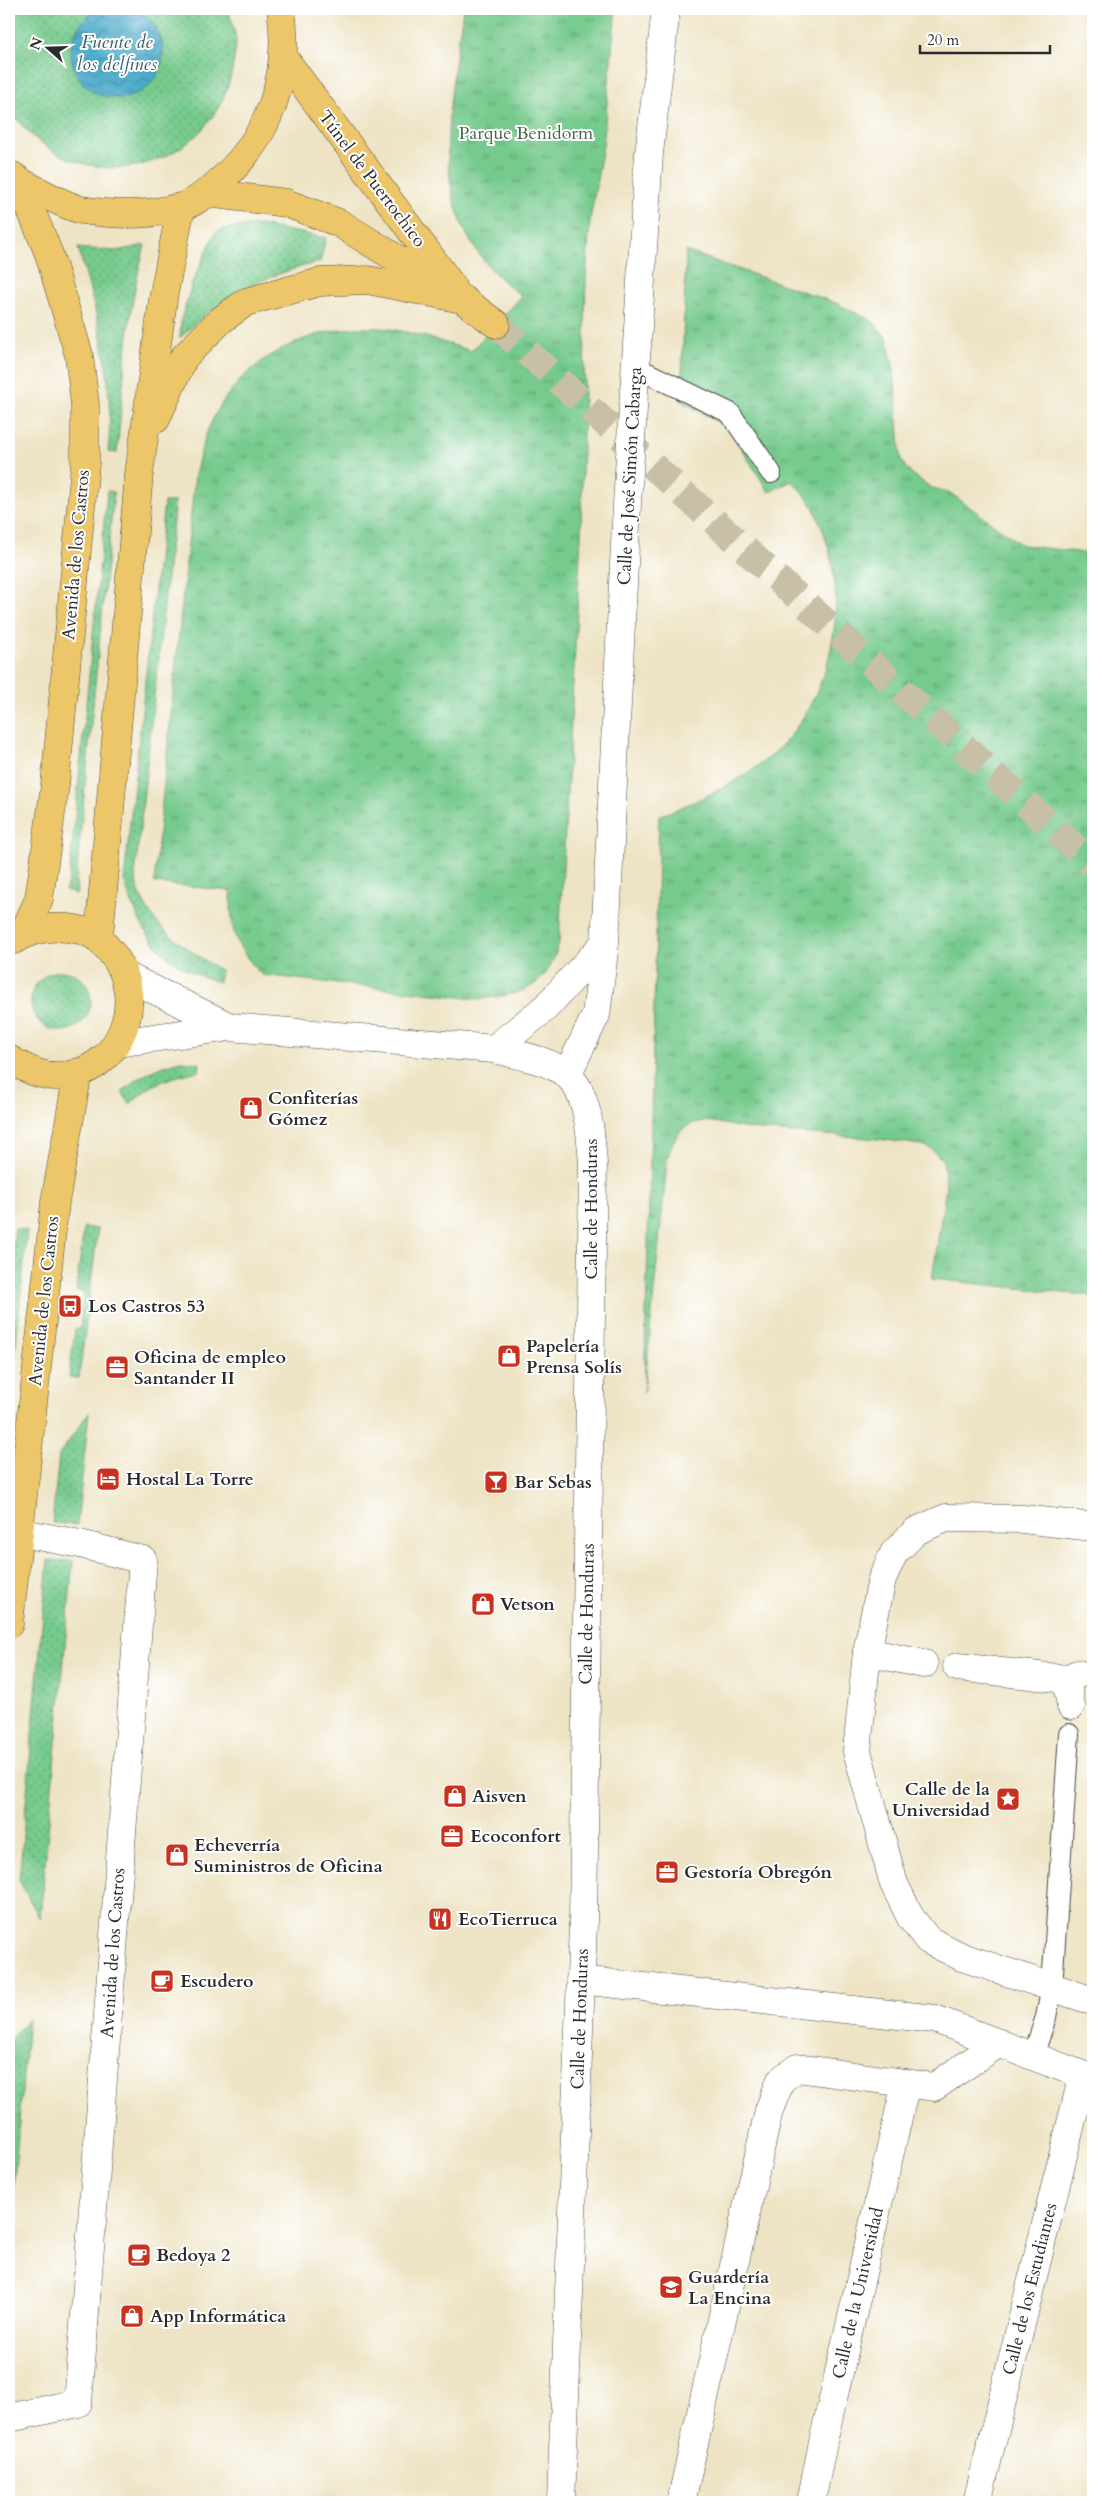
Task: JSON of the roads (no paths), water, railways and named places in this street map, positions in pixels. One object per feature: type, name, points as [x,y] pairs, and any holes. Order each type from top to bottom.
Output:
[{"type":"main road","points":[[14,176],[79,210],[136,214],[181,207],[207,193],[240,165],[259,136],[274,103],[284,58],[281,9]]},
{"type":"main road","name":"Túnel de Puertochico","points":[[284,58],[462,299]]},
{"type":"main road","name":"Avenida de los Castros","points":[[14,176],[49,254],[79,354],[85,404],[85,464],[55,785],[39,899],[16,939]]},
{"type":"main road","name":"Túnel de Puertochico","points":[[207,193],[286,203],[339,223],[462,299],[496,324]]},
{"type":"main road","points":[[99,937],[139,474],[164,293],[181,207]]},
{"type":"main road","points":[[144,445],[184,358],[221,320],[246,302],[320,282],[368,280],[462,299]]},
{"type":"main road","points":[[9,1066],[59,1076],[78,1072],[99,1061],[117,1043],[128,1016],[130,996],[126,976],[117,958],[99,937],[76,929],[50,926],[16,939]]},
{"type":"main road","name":"Avenida de los Castros","points":[[9,1624],[55,1202],[78,1072]]},
{"type":"street","name":"Calle de José Simón Cabarga","points":[[567,1075],[596,1015],[605,943],[635,367],[649,153],[666,9]]},
{"type":"street","points":[[494,1049],[545,1008],[605,943]]},
{"type":"street","points":[[126,976],[230,1027]]},
{"type":"street","points":[[117,1043],[230,1027],[494,1049],[530,1058],[567,1075]]},
{"type":"street","name":"Calle de Honduras","points":[[561,2502],[583,1924],[593,1164],[590,1131],[584,1101],[567,1075]]},
{"type":"street","points":[[1093,1528],[1023,1520],[946,1518],[916,1531],[894,1553],[882,1579],[867,1652],[857,1751],[894,1884],[911,1918],[928,1940],[962,1956],[1093,2002]]},
{"type":"street","name":"Avenida de los Castros","points":[[9,2418],[78,2404],[144,1560],[80,1544],[18,1532]]},
{"type":"street","points":[[867,1652],[924,1664]]},
{"type":"street","points":[[957,1667],[1072,1676],[1070,1706]]},
{"type":"street","points":[[580,1980],[935,2019],[1088,2077]]},
{"type":"street","points":[[681,2502],[769,2110],[781,2080],[796,2068],[934,2087],[999,2043]]},
{"type":"street","name":"Calle de los Estudiantes","points":[[977,2502],[1088,2077]]},
{"type":"street","name":"Calle de la Universidad","points":[[811,2502],[823,2442],[906,2083]]},
{"type":"lane","points":[[635,367],[730,412],[771,473]]},
{"type":"lane","points":[[1033,2056],[1046,2017],[1052,1987],[1069,1734]]},
{"type":"water","name":"Fuente de los delfines","points":[[117,6],[135,9],[150,19],[160,34],[163,52],[160,70],[150,85],[135,95],[117,98],[99,95],[84,85],[74,70],[71,52],[74,34],[84,19],[99,9]]},
{"type":"tunnel","points":[[496,324],[1093,864]]},
{"type":"place","name":"Confiterías Gómez","points":[[251,1108]]},
{"type":"place","name":"Los Castros 53","points":[[70,1306]]},
{"type":"place","name":"Papelería Prensa Solís","points":[[509,1356]]},
{"type":"place","name":"Oficina de empleo Santander II","points":[[117,1367]]},
{"type":"place","name":"Hostal La Torre","points":[[108,1479]]},
{"type":"place","name":"Bar Sebas","points":[[496,1482]]},
{"type":"place","name":"Vetson","points":[[483,1604]]},
{"type":"place","name":"Aisven","points":[[455,1796]]},
{"type":"place","name":"Calle de la Universidad","points":[[1008,1799]]},
{"type":"place","name":"Ecoconfort","points":[[452,1836]]},
{"type":"place","name":"Echeverría Suministros de Oficina","points":[[177,1855]]},
{"type":"place","name":"Gestoría Obregón","points":[[667,1872]]},
{"type":"place","name":"EcoTierruca","points":[[440,1919]]},
{"type":"place","name":"Escudero","points":[[162,1981]]},
{"type":"place","name":"Bedoya 2","points":[[139,2255]]},
{"type":"place","name":"Guardería La Encina","points":[[671,2287]]},
{"type":"place","name":"App Informática","points":[[132,2316]]},
{"type":"park label","name":"Parque Benidorm","points":[[526,133]]}]
